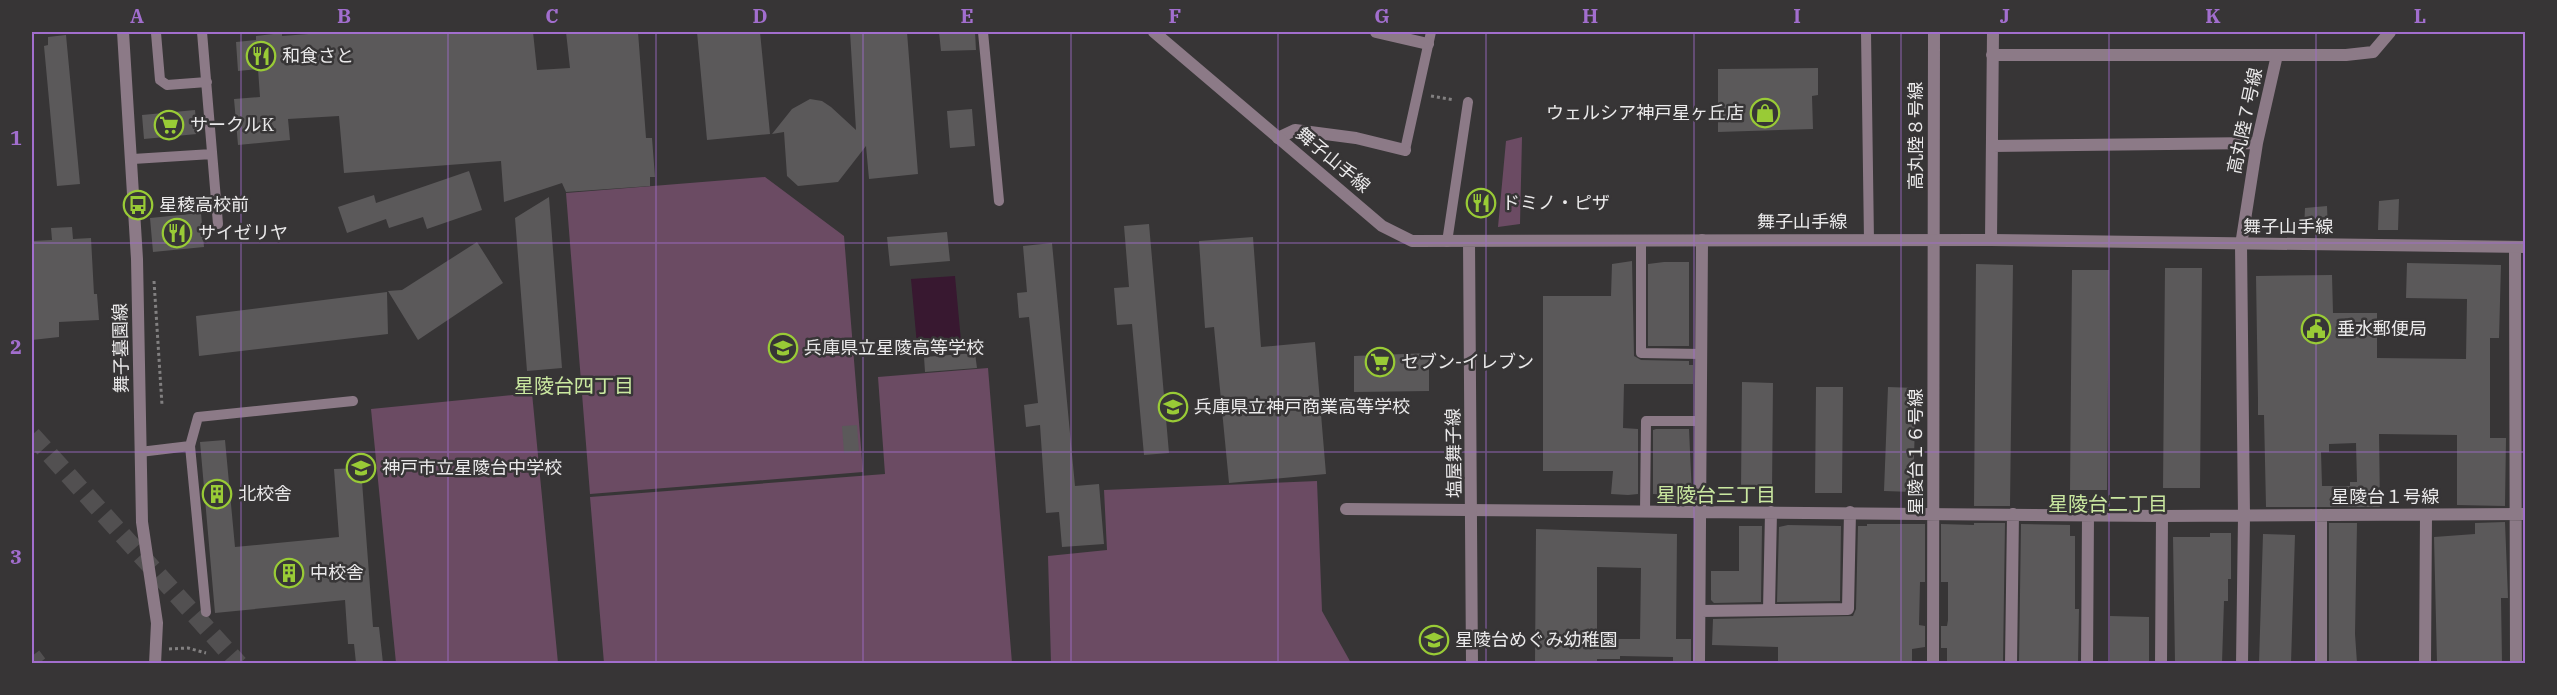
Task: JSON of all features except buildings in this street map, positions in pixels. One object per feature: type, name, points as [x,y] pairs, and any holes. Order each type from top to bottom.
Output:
[{"type":"street","name":"舞子墓園線","points":[[123,32],[133,159],[140,335],[142,522],[157,623],[155,663]]},
{"type":"street","name":"舞子山手線","points":[[1154,32],[1382,226],[1412,241],[1934,242],[1991,240],[2520,247]]},
{"type":"street","points":[[1376,32],[1429,38]]},
{"type":"street","name":"高丸陸８号線","points":[[1934,32],[1934,242]]},
{"type":"street","points":[[1991,240],[1993,32]]},
{"type":"street","name":"高丸陸７号線","points":[[2242,663],[2244,516],[2241,244],[2257,143],[2277,55],[2346,55],[2373,52],[2390,32]]},
{"type":"street","points":[[1992,55],[2277,55]]},
{"type":"street","points":[[1278,138],[1295,130],[1356,138],[1405,150]]},
{"type":"street","points":[[1992,146],[2257,143]]},
{"type":"street","points":[[1699,663],[1702,240]]},
{"type":"street","name":"塩屋舞子線","points":[[1468,241],[1473,509],[1472,663]]},
{"type":"street","name":"星陵台１６号線","points":[[1933,663],[1934,242]]},
{"type":"street","points":[[2516,663],[2521,514],[2520,247]]},
{"type":"street","name":"星陵台１号線","points":[[1346,509],[2163,516],[2521,514]]},
{"type":"street","points":[[1769,610],[1771,512]]},
{"type":"street","points":[[1700,611],[1848,609],[1850,512]]},
{"type":"street","points":[[2011,663],[2013,514]]},
{"type":"street","points":[[2425,663],[2426,514]]},
{"type":"street","points":[[2087,663],[2088,515]]},
{"type":"street","points":[[2321,515],[2321,663]]},
{"type":"street","points":[[2162,663],[2163,516]]},
{"type":"lane","points":[[202,32],[218,224]]},
{"type":"lane","points":[[983,32],[999,201]]},
{"type":"lane","points":[[1866,32],[1869,241]]},
{"type":"lane","points":[[156,33],[160,80],[167,85],[207,82]]},
{"type":"lane","points":[[1405,150],[1429,38]]},
{"type":"lane","points":[[1448,242],[1468,102]]},
{"type":"lane","points":[[133,159],[212,154]]},
{"type":"lane","points":[[1641,241],[1641,353],[1701,354]]},
{"type":"lane","points":[[206,612],[190,446],[198,417],[353,401]]},
{"type":"lane","points":[[1645,512],[1647,421],[1701,421]]},
{"type":"lane","points":[[140,452],[190,446]]},
{"type":"path","points":[[1417,94],[1468,102]]},
{"type":"path","points":[[155,650],[188,648],[206,653]]},
{"type":"shaded area","points":[[1522,137],[1520,224],[1498,227],[1506,141]]},
{"type":"shaded area","points":[[765,177],[844,236],[863,472],[590,494],[566,193]]},
{"type":"shaded area","points":[[955,276],[961,341],[917,345],[911,279]]},
{"type":"shaded area","points":[[988,368],[1012,663],[604,663],[590,497],[885,474],[878,377]]},
{"type":"shaded area","points":[[532,393],[558,663],[396,663],[371,409]]},
{"type":"shaded area","points":[[1317,481],[1322,611],[1351,663],[1051,663],[1048,556],[1107,550],[1104,490]]},
{"type":"tunnel","points":[[32,435],[239,664]]},
{"type":"tunnel","points":[[32,656],[38,664]]},
{"type":"place","name":"和食さと","points":[[261,56]]},
{"type":"place","name":"ウェルシア神戸星ヶ丘店","points":[[1765,113]]},
{"type":"place","name":"サークルK","points":[[169,125]]},
{"type":"place","name":"ドミノ・ピザ","points":[[1481,203]]},
{"type":"place","name":"星稜高校前","points":[[138,205]]},
{"type":"place","name":"サイゼリヤ","points":[[177,233]]},
{"type":"place","name":"垂水郵便局","points":[[2316,329]]},
{"type":"place","name":"兵庫県立星陵高等学校","points":[[783,348]]},
{"type":"place","name":"セブン-イレブン","points":[[1380,362]]},
{"type":"place","name":"兵庫県立神戸商業高等学校","points":[[1173,407]]},
{"type":"place","name":"神戸市立星陵台中学校","points":[[361,468]]},
{"type":"place","name":"北校舎","points":[[217,494]]},
{"type":"place","name":"中校舎","points":[[289,573]]},
{"type":"place","name":"星陵台めぐみ幼稚園","points":[[1434,640]]},
{"type":"district","name":"星陵台四丁目","points":[[574,386]]},
{"type":"district","name":"星陵台三丁目","points":[[1716,495]]},
{"type":"district","name":"星陵台二丁目","points":[[2108,504]]}]
